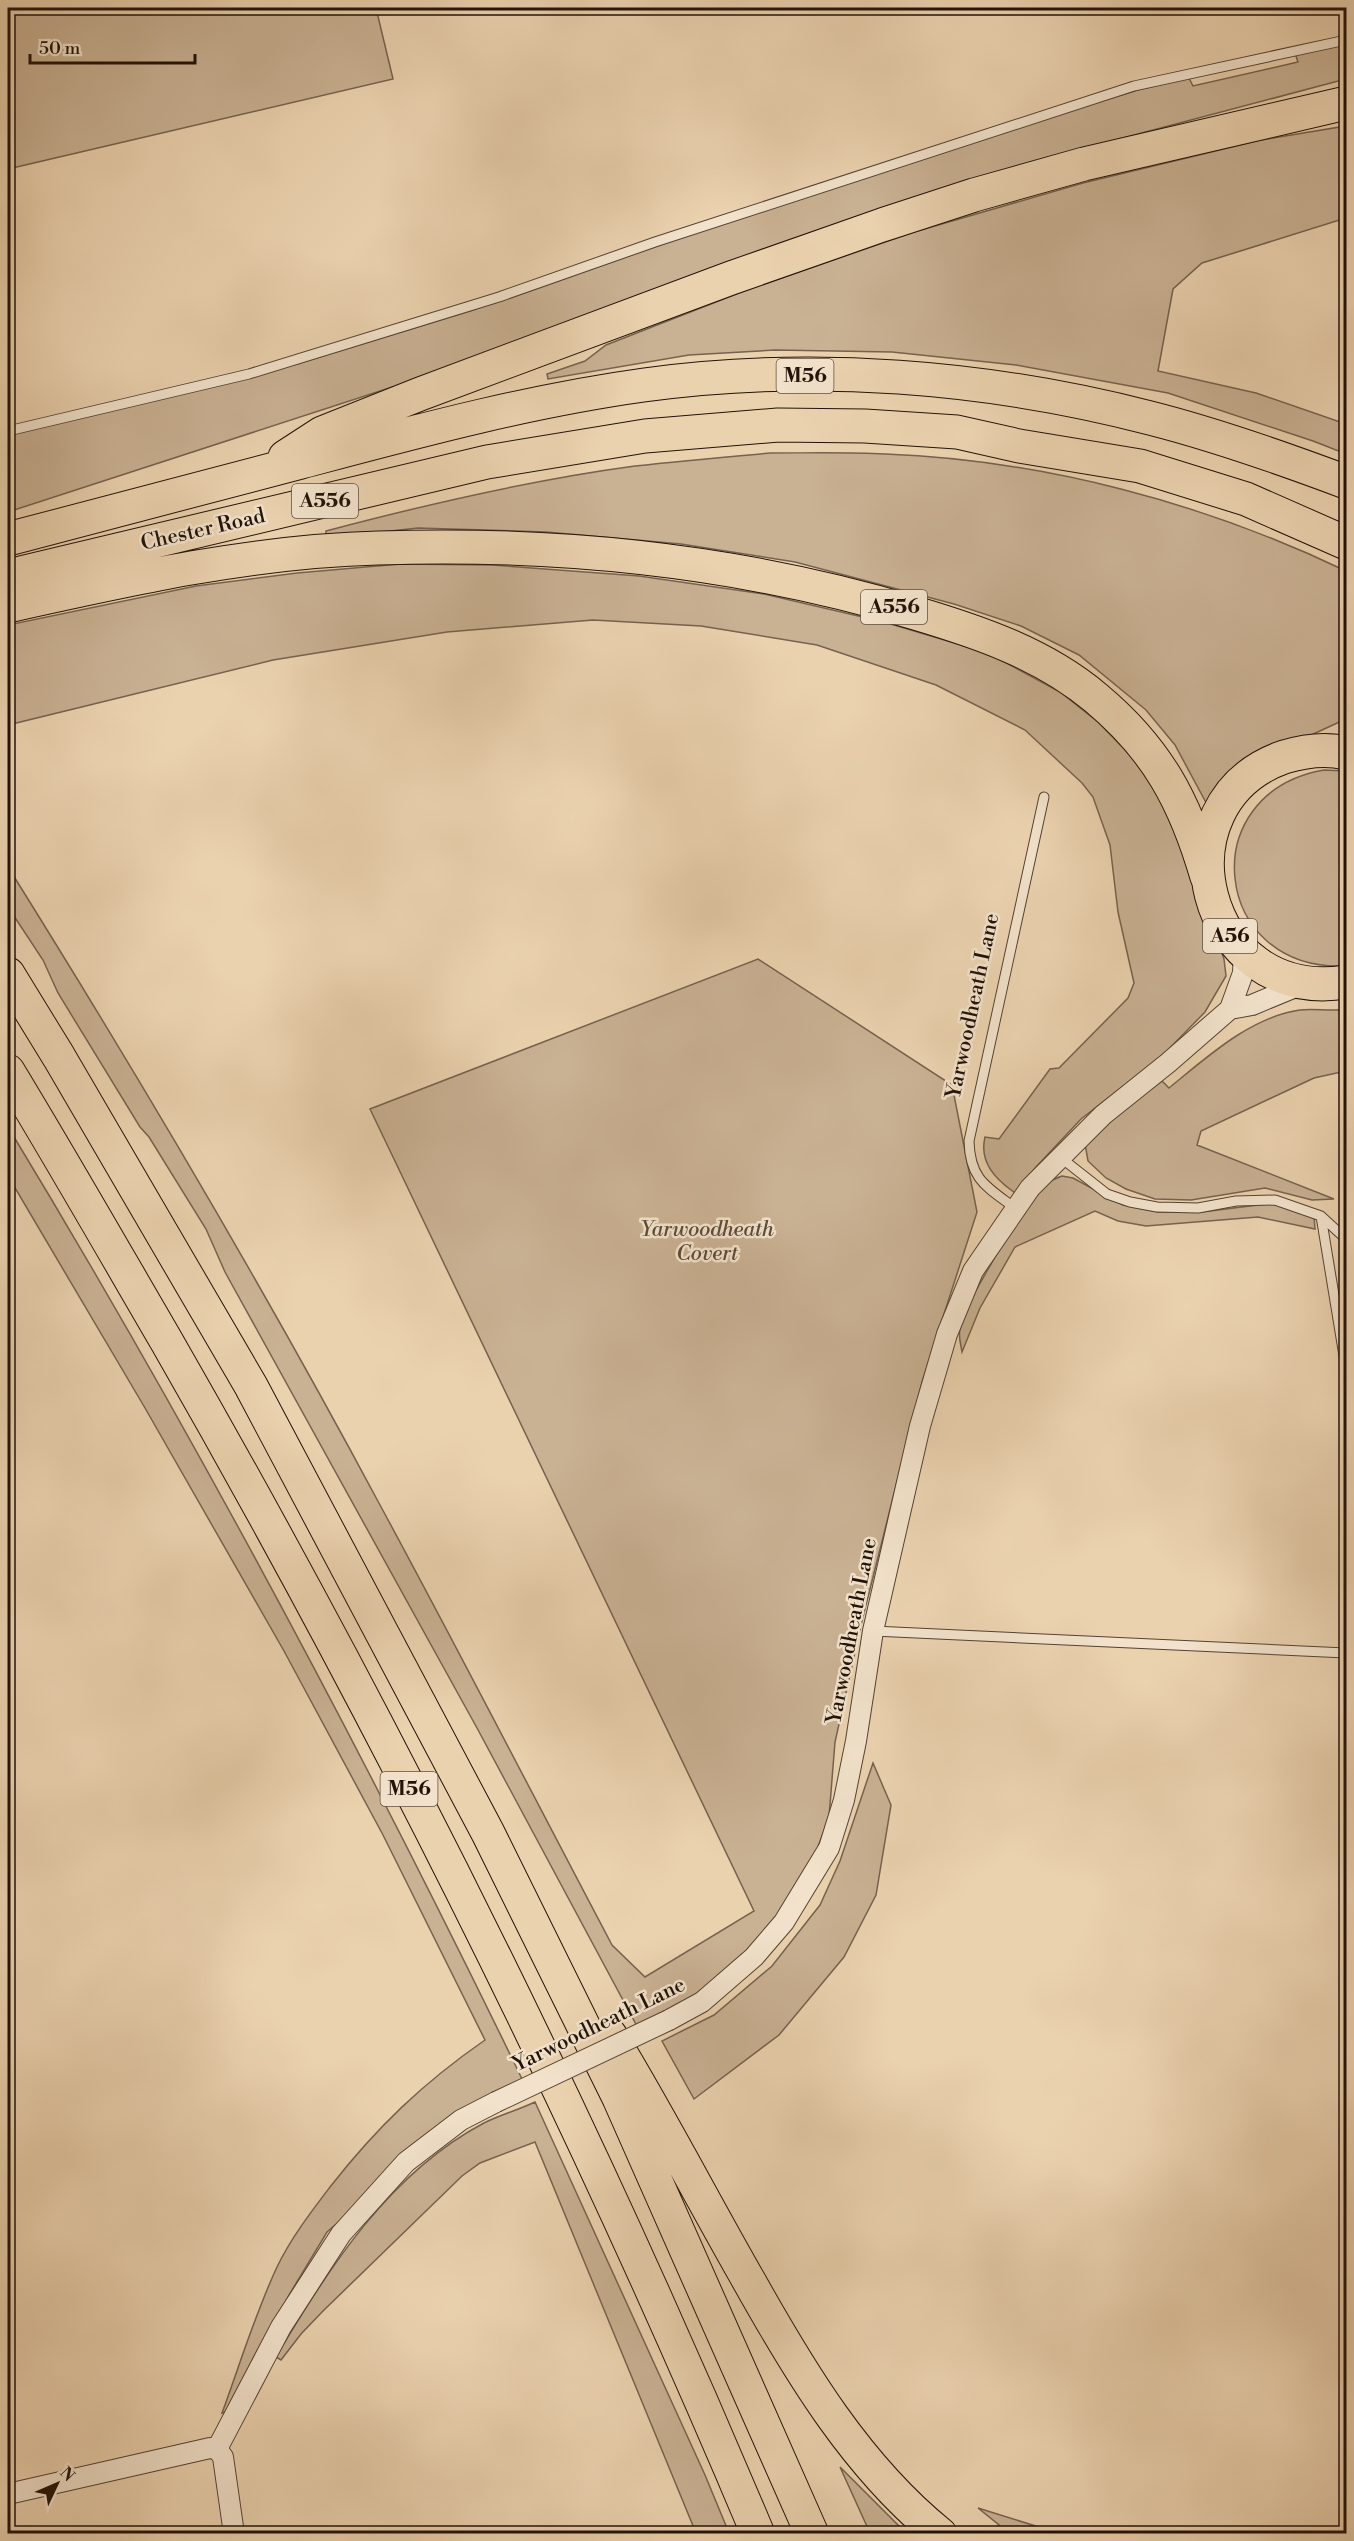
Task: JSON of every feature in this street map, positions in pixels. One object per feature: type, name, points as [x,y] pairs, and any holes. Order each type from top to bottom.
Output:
[{"type":"highway","points":[[261,473],[322,433],[526,353],[882,225],[974,195],[1084,164],[1347,103]]},
{"type":"highway","name":"M56","points":[[261,473],[434,427],[645,385],[757,376],[855,375],[946,381],[1046,394],[1151,418],[1268,453],[1347,482]]},
{"type":"highway","name":"Chester Road","points":[[8,576],[487,462],[645,436],[778,425],[864,426],[957,432],[1019,446],[1140,466],[1246,500],[1347,543]]},
{"type":"highway","name":"Chester Road","points":[[8,539],[261,473]]},
{"type":"highway","name":"A556","points":[[8,606],[208,565],[376,548],[565,551],[721,569],[805,585],[877,602],[946,622],[1013,646],[1055,669],[1094,695],[1125,724],[1147,750],[1177,796],[1194,833],[1207,877]]},
{"type":"highway","name":"A56","points":[[1347,737],[1332,744],[1270,762],[1242,782],[1221,810],[1209,842],[1207,877],[1215,912],[1234,943],[1262,967],[1283,977],[1305,983],[1327,985],[1347,982]]},
{"type":"highway","name":"A56","points":[[1302,751],[1347,753]]},
{"type":"highway","name":"M56","points":[[8,974],[251,1386],[488,1833],[619,2098],[812,2534]]},
{"type":"highway","name":"M56","points":[[8,1071],[113,1249],[252,1493],[430,1829],[507,1981],[621,2224],[758,2534]]},
{"type":"highway","points":[[488,1833],[619,2049],[785,2344],[839,2425],[862,2454],[891,2487],[940,2534]]},
{"type":"street","name":"Yarwoodheath Lane","points":[[217,2449],[281,2327],[341,2234],[406,2162],[461,2120],[702,2002],[754,1957],[784,1922],[829,1848],[846,1790],[873,1631],[920,1426],[947,1334],[973,1271],[1030,1188],[1060,1157],[1103,1115],[1230,1009],[1243,973],[1244,952]]},
{"type":"street","name":"Yarwoodheath Lane","points":[[1230,1009],[1252,1005],[1305,983]]},
{"type":"street","points":[[8,2494],[210,2448],[217,2449],[224,2464],[234,2534]]},
{"type":"lane","points":[[8,431],[249,374],[499,297],[655,242],[1134,86],[1347,40]]},
{"type":"lane","name":"Yarwoodheath Lane","points":[[1016,1208],[986,1187],[977,1176],[969,1160],[969,1141],[1044,797]]},
{"type":"lane","points":[[1060,1157],[1107,1194],[1130,1202],[1157,1208],[1197,1208],[1236,1201],[1275,1200],[1321,1216],[1347,1239]]},
{"type":"lane","points":[[1321,1216],[1347,1368]]},
{"type":"lane","points":[[873,1631],[1347,1653]]},
{"type":"green space","points":[[8,8],[376,8],[393,79],[8,169]]},
{"type":"green space","points":[[1346,43],[1346,79],[1025,164],[420,378],[8,512],[8,434],[297,364],[470,311],[689,235],[1072,110],[1138,90],[1189,78],[1193,86],[1298,62],[1295,53]]},
{"type":"green space","points":[[1346,126],[1346,218],[1202,263],[1173,289],[1158,371],[1256,393],[1346,424],[1346,454],[1168,393],[1016,365],[892,352],[775,350],[689,355],[548,379],[547,374],[585,361],[606,345],[739,293],[914,232],[1083,183],[1261,140]]},
{"type":"green space","points":[[771,453],[871,453],[945,458],[1004,465],[1063,476],[1122,489],[1180,506],[1236,525],[1346,571],[1346,719],[1309,736],[1210,810],[1175,745],[1146,710],[1079,655],[1021,626],[954,604],[795,562],[681,544],[546,532],[418,528],[326,538],[326,531],[441,502],[518,486],[635,466]]},
{"type":"green space","points":[[400,564],[492,565],[639,576],[764,594],[884,622],[988,653],[1060,692],[1098,722],[1129,754],[1156,789],[1175,824],[1224,959],[1226,976],[1205,1012],[1162,1056],[1081,1119],[1015,1193],[990,1169],[984,1154],[985,1137],[999,1139],[1050,1069],[1059,1068],[1128,998],[1134,983],[1118,912],[1110,845],[1093,797],[1082,783],[1025,730],[936,685],[817,645],[701,626],[593,620],[447,632],[273,660],[8,725],[8,625],[196,586],[297,573]]},
{"type":"green space","points":[[1324,770],[1346,771],[1346,965],[1344,966],[1300,960],[1267,941],[1245,912],[1235,878],[1238,843],[1253,811],[1282,785]]},
{"type":"green space","name":"Yarwoodheath Covert","points":[[8,867],[152,1103],[291,1343],[409,1560],[612,1945],[645,1977],[754,1911],[370,1109],[758,959],[952,1085],[977,1212],[922,1382],[861,1625],[835,1742],[829,1817],[809,1871],[776,1923],[715,1982],[666,2014],[638,2028],[477,1728],[225,1272],[206,1229],[149,1137],[140,1127],[58,993],[43,960],[8,907]]},
{"type":"green space","points":[[1346,1009],[1346,1071],[1314,1078],[1201,1131],[1197,1145],[1334,1199],[1312,1200],[1265,1188],[1191,1200],[1155,1199],[1126,1189],[1106,1178],[1088,1161],[1085,1144],[1109,1121],[1162,1081],[1169,1088],[1246,1030],[1282,1014],[1300,1010]]},
{"type":"green space","points":[[8,1127],[146,1361],[277,1599],[403,1840],[524,2083],[363,2201],[327,2232],[289,2295],[229,2411],[222,2413],[269,2285],[283,2256],[302,2226],[330,2187],[383,2125],[441,2073],[485,2040],[383,1835],[284,1651],[145,1408],[8,1176]]},
{"type":"green space","points":[[1062,1176],[1073,1178],[1123,1205],[1158,1212],[1202,1212],[1273,1203],[1314,1216],[1315,1229],[1258,1217],[1146,1226],[1118,1221],[1095,1211],[1015,1247],[980,1308],[962,1352],[959,1332],[966,1310],[1013,1223],[1039,1190]]},
{"type":"green space","points":[[873,1763],[891,1805],[876,1895],[844,1957],[779,2035],[694,2099],[662,2041],[714,2015],[772,1966],[820,1905],[840,1861]]},
{"type":"green space","points":[[535,2102],[705,2475],[729,2533],[696,2533],[535,2142],[480,2163],[462,2176],[323,2311],[281,2360],[276,2357],[340,2257],[390,2196],[419,2168],[450,2144],[484,2123]]},
{"type":"green space","points":[[840,2467],[906,2533],[870,2533]]},
{"type":"green space","points":[[978,2508],[1058,2533],[993,2533],[999,2525]]}]
